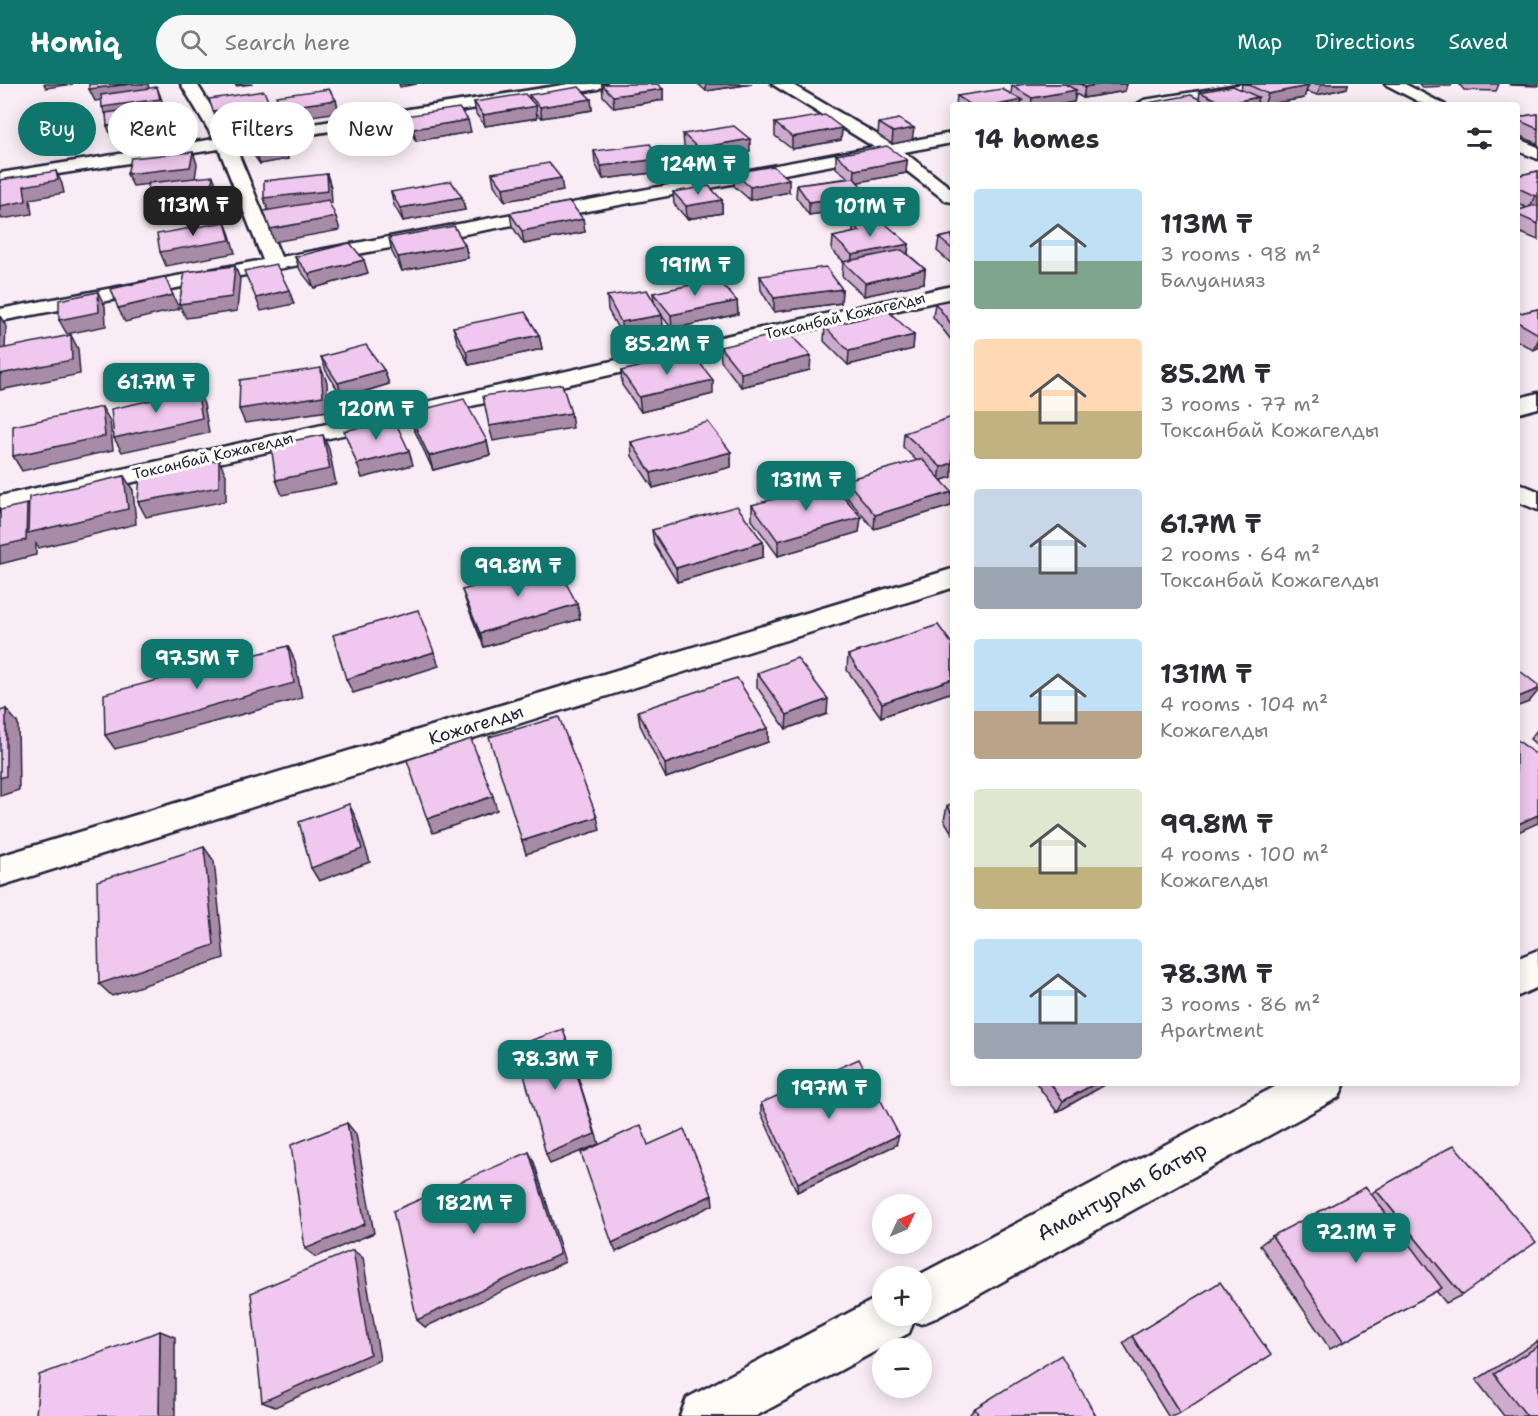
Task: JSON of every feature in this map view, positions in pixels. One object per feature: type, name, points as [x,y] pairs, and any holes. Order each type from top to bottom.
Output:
[{"type":"street","points":[[189,84],[210,118]]},
{"type":"street","points":[[488,84],[506,98]]},
{"type":"street","points":[[315,129],[598,84]]},
{"type":"street","points":[[780,84],[889,149],[950,195]]},
{"type":"street","points":[[1162,102],[1272,84]]},
{"type":"street","points":[[1393,84],[1431,102]]},
{"type":"street","points":[[0,315],[950,138]]},
{"type":"street","points":[[0,178],[210,145]]},
{"type":"street","points":[[1520,147],[1534,161]]},
{"type":"street","points":[[230,156],[274,264]]},
{"type":"street","name":"Токсанбай Кожагелды","points":[[0,504],[950,292]]},
{"type":"street","points":[[1520,406],[1538,400]]},
{"type":"street","points":[[1520,492],[1538,502]]},
{"type":"street","name":"Кожагелды","points":[[0,871],[950,579]]},
{"type":"street","points":[[1520,977],[1538,968]]},
{"type":"street","name":"Амантурлы батыр","points":[[932,1294],[1318,1086]]},
{"type":"street","points":[[705,1416],[873,1326]]},
{"type":"building","points":[[89,84],[130,84],[89,89]]},
{"type":"building","points":[[657,84],[663,89],[613,96],[602,85]]},
{"type":"building","points":[[1065,84],[1076,90],[1032,98],[1012,86]]},
{"type":"building","points":[[1080,84],[1101,84],[1085,87]]},
{"type":"building","points":[[1247,84],[1304,84],[1308,86],[1268,94]]},
{"type":"building","points":[[1233,86],[1258,97],[1220,102],[1200,92]]},
{"type":"building","points":[[157,87],[160,99],[108,102],[108,106],[102,107],[101,95]]},
{"type":"building","points":[[579,87],[591,99],[540,107],[529,95]]},
{"type":"building","points":[[329,89],[336,100],[315,103],[278,102],[276,96]]},
{"type":"building","points":[[1002,89],[1022,100],[966,102],[957,96]]},
{"type":"building","points":[[264,91],[269,102],[210,102],[209,99]]},
{"type":"building","points":[[525,94],[536,106],[483,115],[474,102]]},
{"type":"building","points":[[1191,95],[1205,102],[1153,102]]},
{"type":"building","points":[[459,108],[468,120],[414,129],[414,115]]},
{"type":"building","points":[[1538,114],[1538,129],[1520,121],[1520,116]]},
{"type":"building","points":[[825,115],[842,128],[792,137],[775,123]]},
{"type":"building","points":[[899,119],[914,128],[893,132],[879,123]]},
{"type":"building","points":[[734,126],[750,139],[698,148],[683,134]]},
{"type":"building","points":[[650,144],[659,159],[601,166],[594,151]]},
{"type":"building","points":[[887,146],[907,160],[855,170],[836,155]]},
{"type":"building","points":[[192,156],[190,167],[127,174],[131,158]]},
{"type":"building","points":[[549,163],[561,178],[503,188],[492,173]]},
{"type":"building","points":[[773,166],[789,179],[750,187],[734,173]]},
{"type":"building","points":[[56,171],[58,180],[24,186],[26,201],[0,206],[0,180]]},
{"type":"building","points":[[1538,171],[1538,195],[1535,196],[1520,189],[1520,175]]},
{"type":"building","points":[[327,174],[328,191],[264,198],[264,181]]},
{"type":"building","points":[[213,176],[210,192],[145,200],[149,183]]},
{"type":"building","points":[[854,178],[868,194],[809,202],[797,185]]},
{"type":"building","points":[[451,181],[462,197],[400,208],[391,192]]},
{"type":"building","points":[[709,186],[722,200],[686,206],[673,192]]},
{"type":"building","points":[[328,200],[336,217],[270,229],[264,211]]},
{"type":"building","points":[[570,202],[583,219],[522,231],[510,213]]},
{"type":"building","points":[[1535,205],[1538,207],[1538,224],[1520,216],[1520,210]]},
{"type":"building","points":[[881,220],[909,244],[852,255],[833,237],[860,231],[853,225]]},
{"type":"building","points":[[225,222],[230,240],[160,252],[157,234]]},
{"type":"building","points":[[454,226],[465,245],[398,257],[389,238]]},
{"type":"building","points":[[950,235],[950,247],[939,238]]},
{"type":"building","points":[[350,243],[364,260],[309,274],[295,257]]},
{"type":"building","points":[[902,250],[925,269],[865,283],[843,262]]},
{"type":"building","points":[[276,264],[289,290],[256,298],[244,271]]},
{"type":"building","points":[[235,266],[232,297],[179,304],[185,272]]},
{"type":"building","points":[[826,267],[842,289],[774,298],[760,276]]},
{"type":"building","points":[[165,277],[173,295],[118,308],[111,289]]},
{"type":"building","points":[[718,279],[737,301],[671,315],[653,293]]},
{"type":"building","points":[[647,290],[662,315],[621,322],[607,296]]},
{"type":"building","points":[[98,292],[99,312],[59,320],[59,300]]},
{"type":"building","points":[[950,300],[950,322],[935,303]]},
{"type":"building","points":[[1538,309],[1538,334],[1520,323],[1520,313]]},
{"type":"building","points":[[525,312],[539,335],[466,351],[453,327]]},
{"type":"building","points":[[889,312],[914,335],[849,351],[825,327]]},
{"type":"building","points":[[788,332],[811,356],[741,373],[720,347]]},
{"type":"building","points":[[71,335],[72,360],[0,374],[0,349]]},
{"type":"building","points":[[366,345],[384,370],[338,383],[321,357]]},
{"type":"building","points":[[693,354],[713,380],[639,397],[621,371]]},
{"type":"building","points":[[321,368],[323,396],[239,409],[240,380]]},
{"type":"building","points":[[562,384],[571,413],[489,426],[483,396]]},
{"type":"building","points":[[197,390],[202,418],[114,438],[111,409]]},
{"type":"building","points":[[464,399],[487,441],[429,456],[409,413]]},
{"type":"building","points":[[102,407],[105,436],[13,456],[13,426]]},
{"type":"building","points":[[950,418],[950,464],[941,467],[904,433]]},
{"type":"building","points":[[394,419],[409,451],[357,464],[344,431]]},
{"type":"building","points":[[708,422],[731,452],[651,473],[631,442]]},
{"type":"building","points":[[323,435],[330,469],[276,480],[271,445]]},
{"type":"building","points":[[922,459],[950,493],[875,515],[846,480]]},
{"type":"building","points":[[219,460],[219,487],[138,502],[140,474]]},
{"type":"building","points":[[124,476],[128,509],[28,533],[29,497]]},
{"type":"building","points":[[832,483],[861,517],[778,541],[752,505]]},
{"type":"building","points":[[27,504],[26,540],[0,546],[0,510]]},
{"type":"building","points":[[737,506],[763,542],[676,568],[652,530]]},
{"type":"building","points":[[556,564],[577,604],[480,633],[462,590]]},
{"type":"building","points":[[418,610],[434,652],[346,679],[333,635]]},
{"type":"building","points":[[938,625],[950,641],[950,680],[882,703],[848,655]]},
{"type":"building","points":[[288,646],[294,683],[105,735],[104,694]]},
{"type":"building","points":[[797,658],[828,699],[787,715],[757,673]]},
{"type":"building","points":[[1520,671],[1538,685],[1538,689],[1520,696]]},
{"type":"building","points":[[737,678],[768,728],[665,764],[638,711]]},
{"type":"building","points":[[6,709],[6,776],[0,778],[0,711]]},
{"type":"building","points":[[559,717],[597,817],[522,841],[489,737]]},
{"type":"building","points":[[471,739],[493,796],[427,819],[407,760]]},
{"type":"building","points":[[1520,742],[1538,756],[1538,815],[1520,823]]},
{"type":"building","points":[[349,804],[362,849],[311,868],[299,822]]},
{"type":"building","points":[[204,847],[214,945],[99,984],[97,881]]},
{"type":"building","points":[[563,1029],[595,1134],[546,1154],[516,1046]]},
{"type":"building","points":[[859,1059],[899,1135],[798,1183],[761,1103]]},
{"type":"building","points":[[1052,1086],[1090,1086],[1063,1101]]},
{"type":"building","points":[[347,1123],[365,1224],[305,1249],[291,1145]]},
{"type":"building","points":[[641,1125],[648,1145],[684,1129],[712,1195],[612,1243],[581,1153]]},
{"type":"building","points":[[1454,1145],[1536,1242],[1462,1295],[1376,1190]]},
{"type":"building","points":[[529,1152],[560,1254],[417,1320],[393,1211]]},
{"type":"building","points":[[1366,1187],[1442,1288],[1344,1342],[1272,1236]]},
{"type":"building","points":[[353,1250],[370,1354],[262,1402],[251,1293]]},
{"type":"building","points":[[1220,1282],[1271,1355],[1180,1413],[1132,1336]]},
{"type":"building","points":[[160,1331],[159,1416],[36,1416],[39,1375]]},
{"type":"building","points":[[1538,1346],[1538,1416],[1527,1416],[1494,1374]]},
{"type":"building","points":[[1061,1355],[1096,1416],[979,1416],[975,1408]]}]
